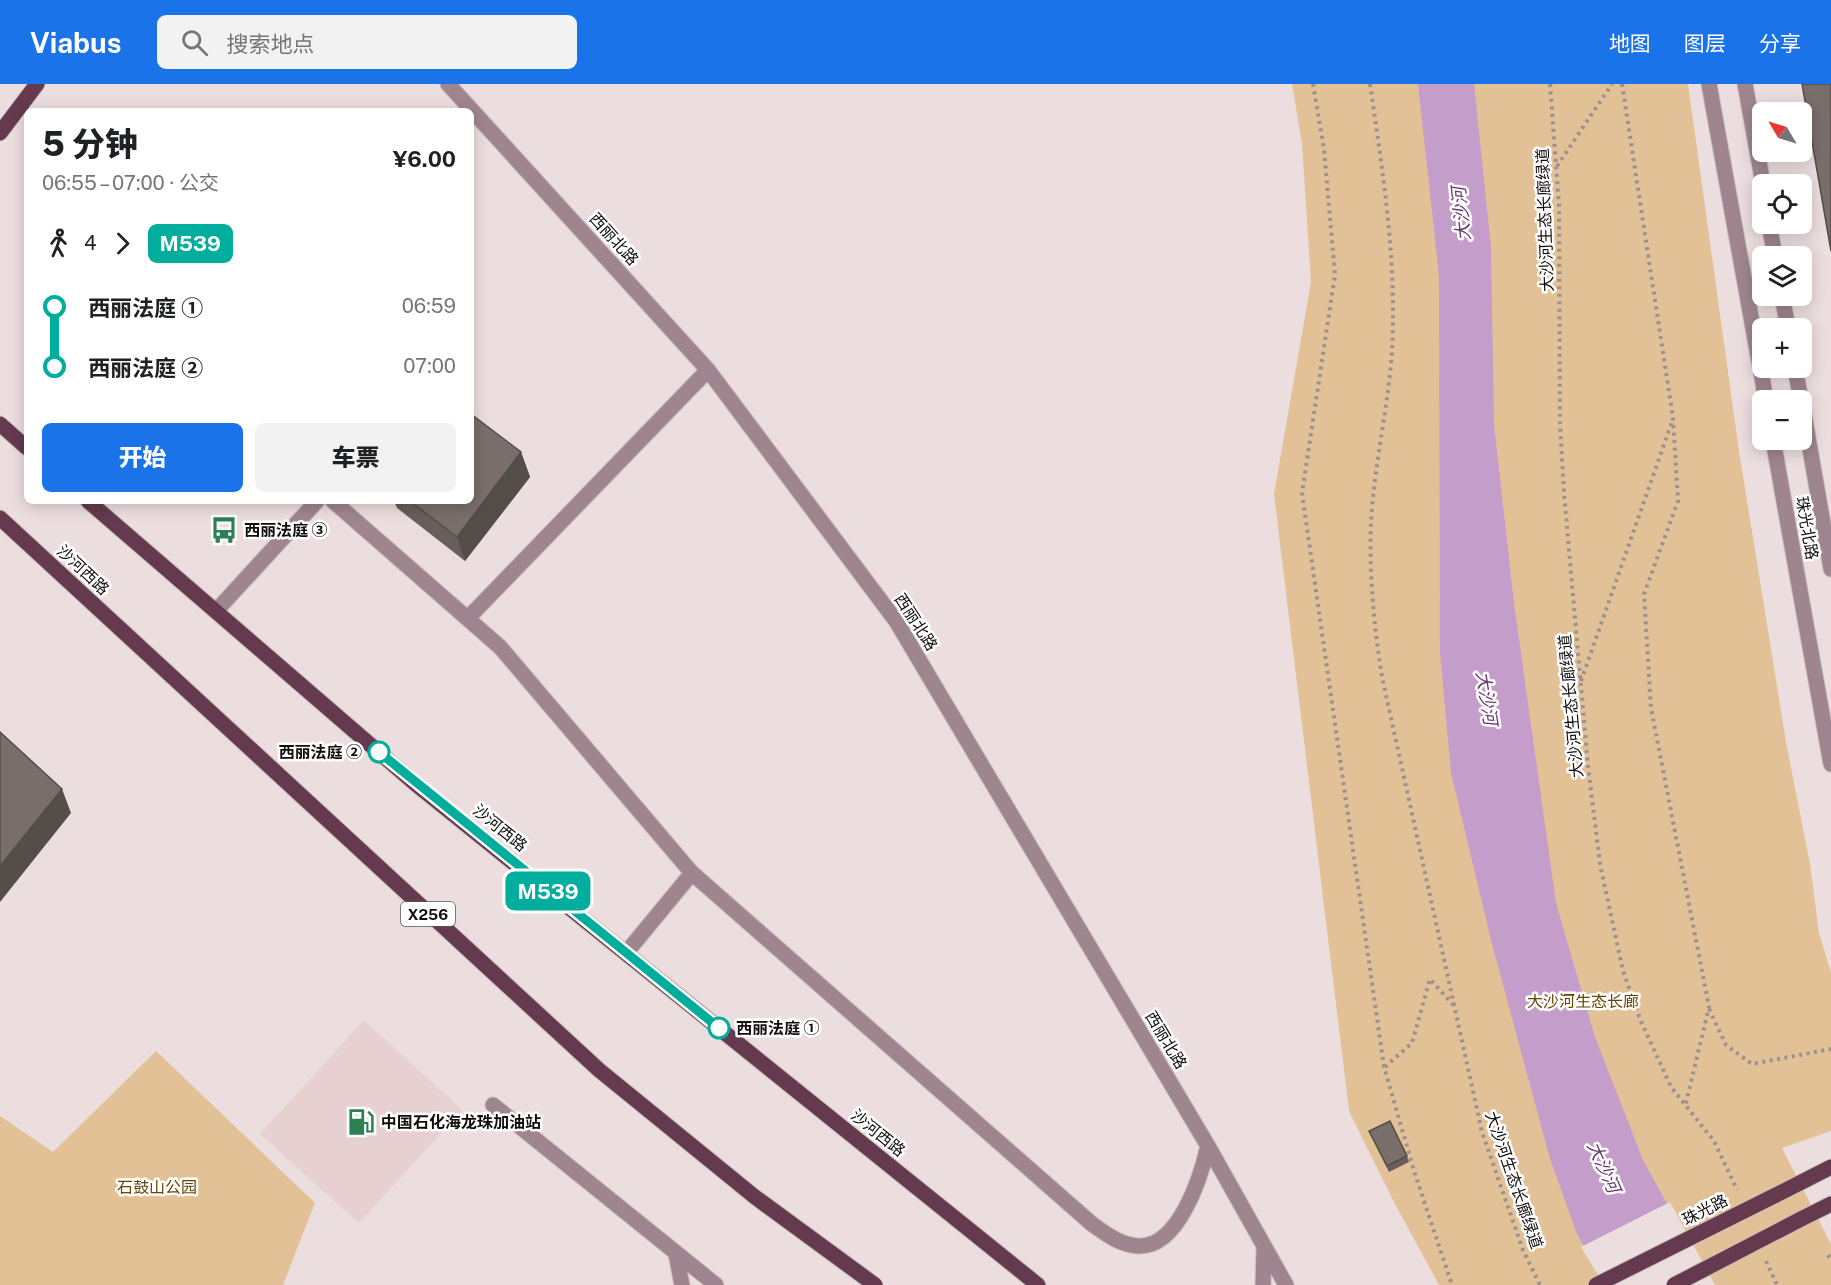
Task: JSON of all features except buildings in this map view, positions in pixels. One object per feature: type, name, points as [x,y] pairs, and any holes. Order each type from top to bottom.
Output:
[{"type":"main road","points":[[0,133],[37,84]]},
{"type":"main road","points":[[1,424],[24,445]]},
{"type":"main road","name":"沙河西路","points":[[91,504],[418,786],[1038,1285]]},
{"type":"main road","name":"沙河西路","points":[[0,518],[599,1070],[746,1190],[875,1285]]},
{"type":"main road","name":"珠光路","points":[[1596,1285],[1831,1167]]},
{"type":"main road","points":[[1674,1285],[1831,1204]]},
{"type":"street","name":"西丽北路","points":[[448,84],[470,108]]},
{"type":"street","points":[[1709,84],[1764,390]]},
{"type":"street","points":[[1744,84],[1760,174]]},
{"type":"street","name":"西丽北路","points":[[474,113],[708,370],[896,621],[1209,1146],[1286,1285]]},
{"type":"street","points":[[468,618],[708,370]]},
{"type":"street","name":"珠光北路","points":[[1775,450],[1831,765]]},
{"type":"street","name":"珠光北路","points":[[1810,450],[1831,568]]},
{"type":"street","points":[[216,611],[314,504]]},
{"type":"street","points":[[336,504],[500,648],[692,873],[1092,1224],[1115,1240],[1139,1246],[1156,1240],[1173,1227],[1188,1207],[1201,1175],[1209,1146]]},
{"type":"street","points":[[626,953],[692,873]]},
{"type":"street","points":[[494,1104],[716,1285]]},
{"type":"street","points":[[1263,1285],[1264,1245]]},
{"type":"street","points":[[676,1254],[682,1285]]},
{"type":"path","points":[[1313,84],[1324,149],[1335,275],[1302,493],[1384,1067],[1415,1174],[1452,1285]]},
{"type":"path","name":"大沙河生态长廊绿道","points":[[1370,84],[1390,232],[1393,291],[1390,371],[1371,524],[1373,623],[1382,677],[1482,1132],[1523,1250],[1540,1285]]},
{"type":"path","name":"大沙河生态长廊绿道","points":[[1550,84],[1557,167],[1560,424],[1580,683],[1594,814],[1610,917],[1623,971],[1659,1064],[1685,1107],[1714,1141],[1738,1193]]},
{"type":"path","points":[[1557,167],[1612,84]]},
{"type":"path","points":[[1622,84],[1673,418],[1678,501],[1644,594],[1651,708],[1709,1007],[1726,1045],[1752,1064],[1831,1049]]},
{"type":"path","points":[[1580,683],[1673,418]]},
{"type":"path","name":"大沙河生态长廊绿道","points":[[1384,1067],[1412,1043],[1430,979],[1457,1010]]},
{"type":"path","points":[[1685,1107],[1709,1007]]},
{"type":"path","points":[[1764,1255],[1777,1285]]},
{"type":"shaded area","name":"中国石化海龙珠加油站","points":[[364,1020],[462,1110],[359,1223],[260,1134]]},
{"type":"green space","name":"大沙河生态长廊","points":[[1292,84],[1688,84],[1739,451],[1786,742],[1810,864],[1819,933],[1831,973],[1831,1131],[1782,1148],[1831,1244],[1831,1285],[1439,1285],[1395,1204],[1349,1111],[1274,494],[1311,282],[1302,144]]},
{"type":"green space","name":"石鼓山公园","points":[[156,1051],[315,1203],[283,1285],[0,1285],[0,1116],[53,1152]]},
{"type":"water","name":"大沙河","points":[[1418,84],[1474,84],[1491,247],[1494,424],[1514,603],[1556,903],[1595,1037],[1643,1160],[1712,1285],[1607,1285],[1577,1234],[1550,1159],[1492,944],[1451,773],[1440,653],[1439,276]]},
{"type":"pier","points":[[1670,1202],[1715,1285],[1604,1285],[1581,1247]]},
{"type":"bus line","name":"M539","points":[[379,752],[418,786],[719,1028]]},
{"type":"place","name":"西丽法庭 ③","points":[[224,530]]},
{"type":"place","name":"西丽法庭 ②","points":[[379,752]]},
{"type":"place","name":"西丽法庭 ①","points":[[719,1028]]},
{"type":"place","name":"中国石化海龙珠加油站","points":[[361,1122]]}]
